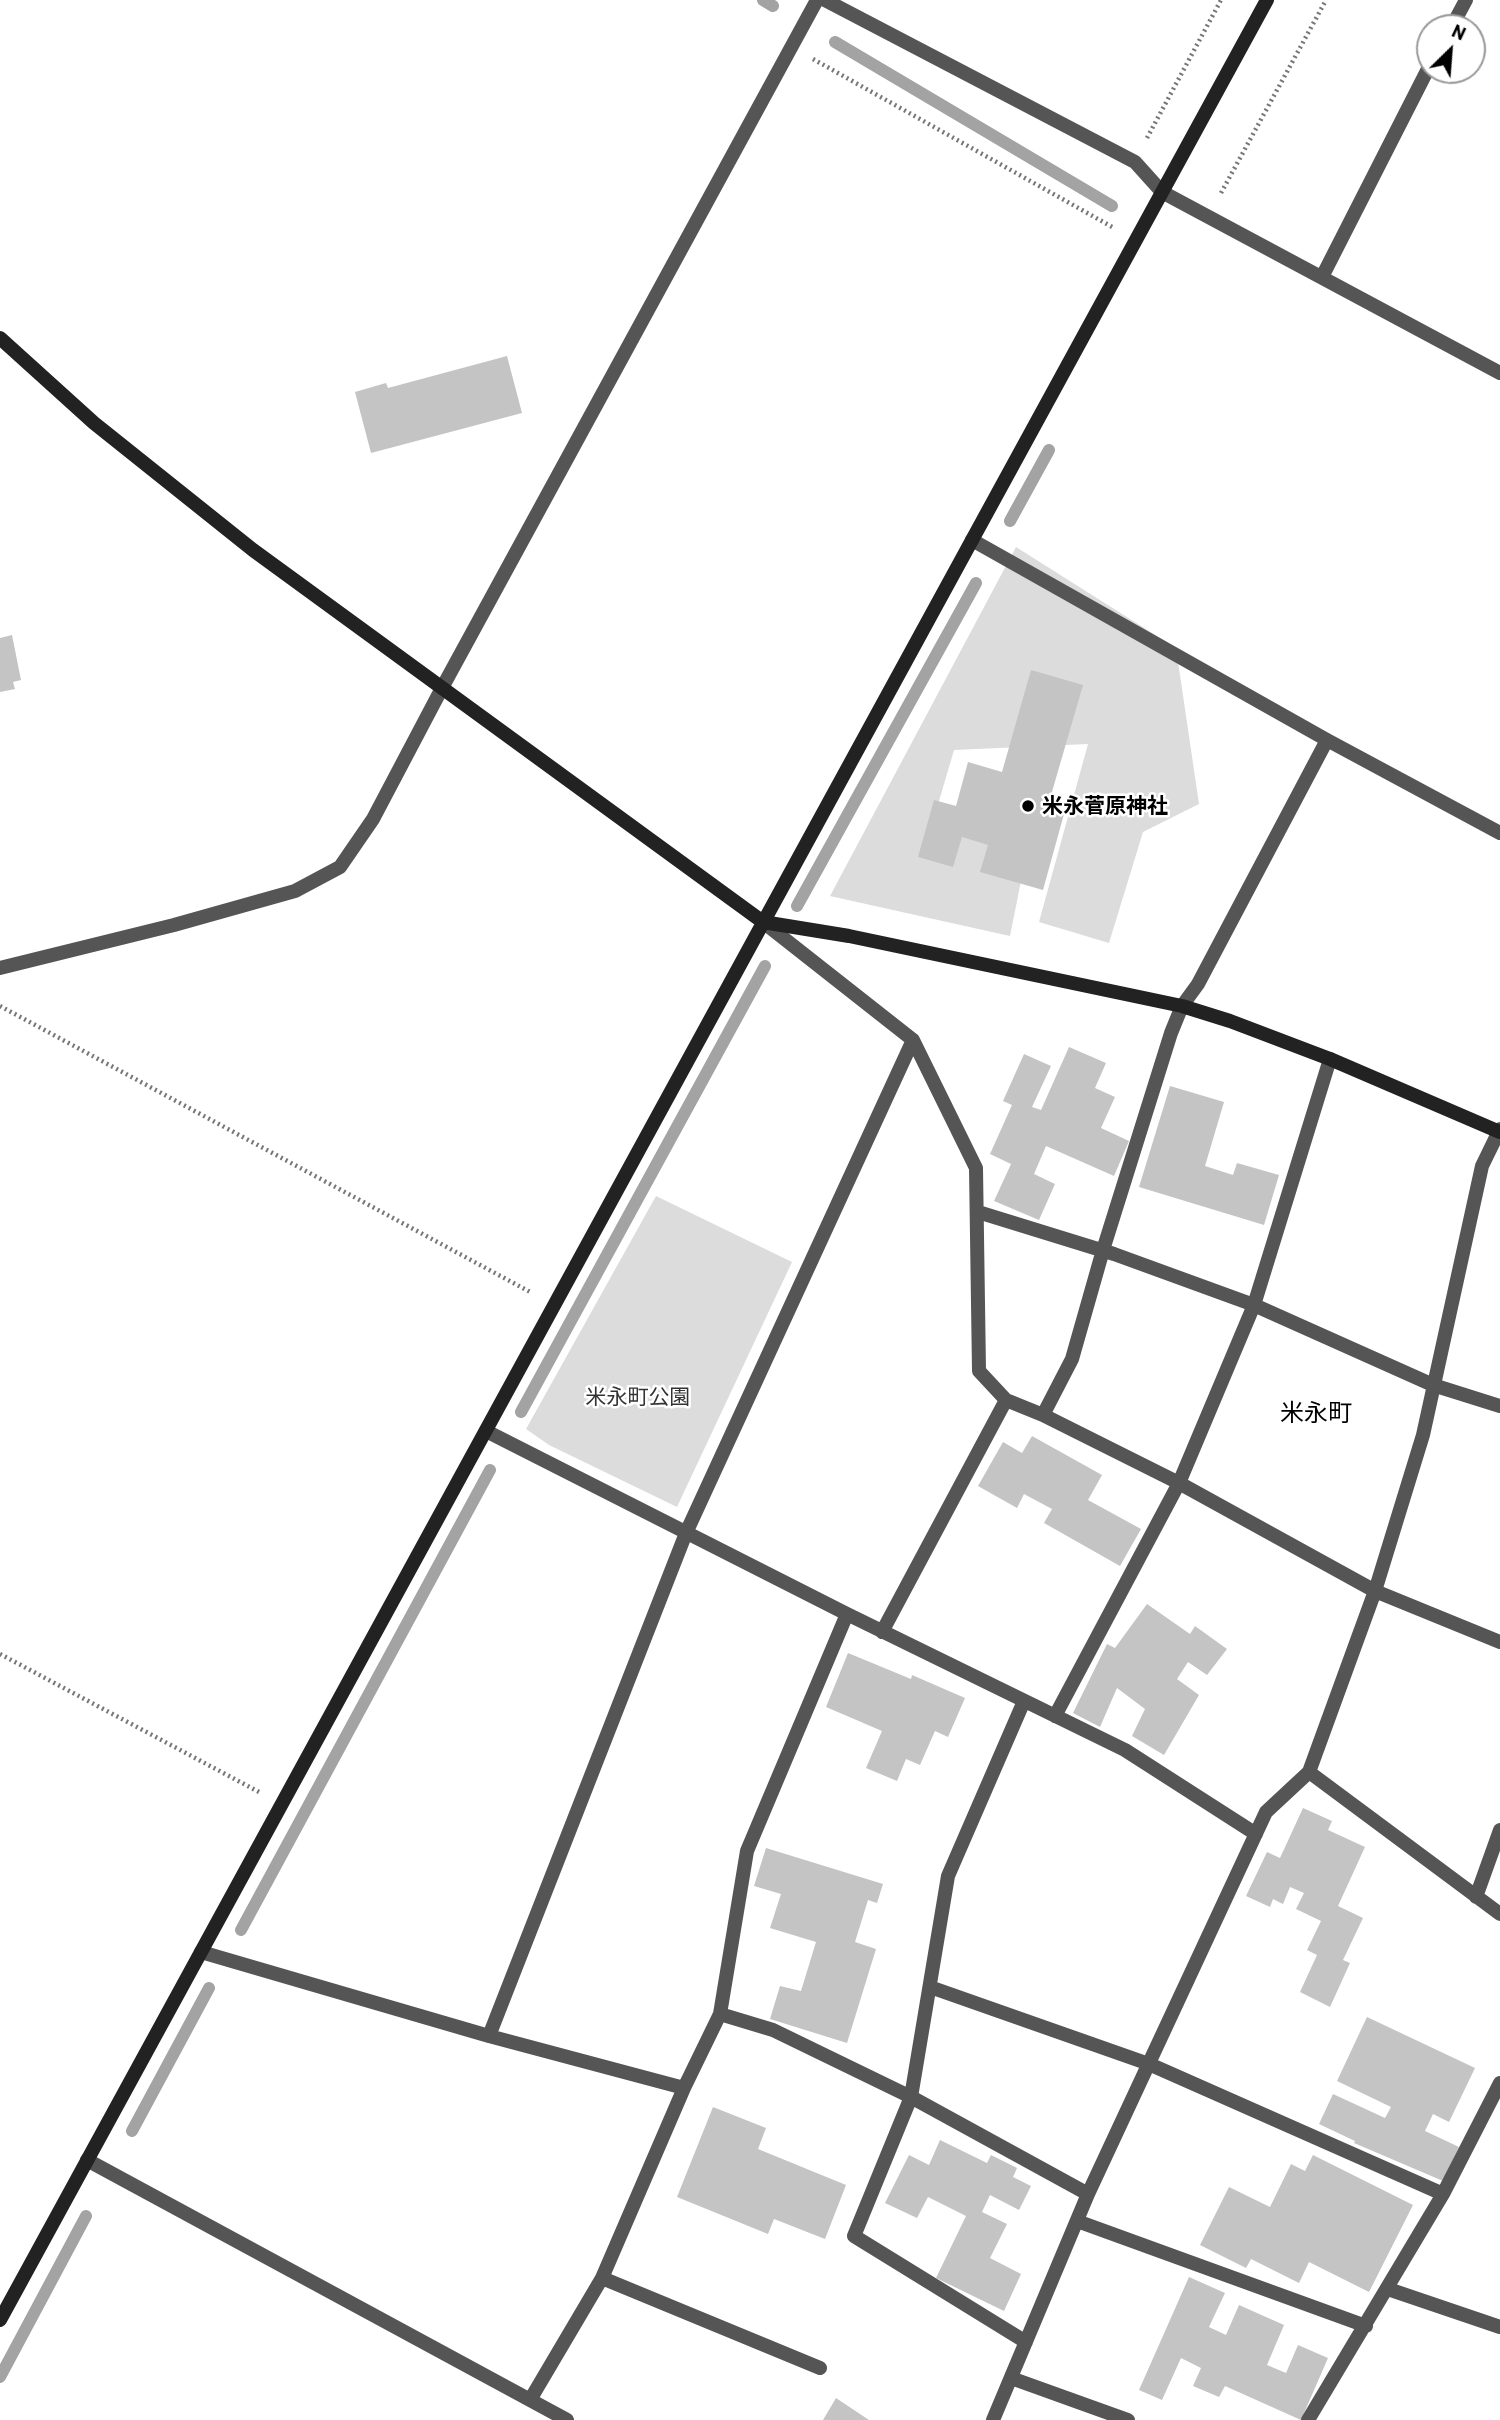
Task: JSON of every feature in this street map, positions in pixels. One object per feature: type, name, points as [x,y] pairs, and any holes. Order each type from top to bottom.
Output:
[{"type":"street","points":[[0,968],[174,925],[295,891],[340,867],[373,819],[817,0]]},
{"type":"street","points":[[825,0],[1135,162],[1162,192],[1500,373]]},
{"type":"street","points":[[0,2320],[1267,0]]},
{"type":"street","points":[[1322,276],[1420,84]]},
{"type":"street","points":[[0,338],[94,423],[242,541],[763,922],[913,1040],[976,1168],[979,1371],[1006,1400],[1043,1415],[1179,1483],[1375,1591],[1500,1642]]},
{"type":"street","points":[[972,540],[1327,740],[1500,833]]},
{"type":"street","points":[[1043,1415],[1072,1359],[1103,1250],[1171,1033],[1182,1006],[1199,984],[1327,740]]},
{"type":"street","points":[[763,922],[849,936],[1182,1006],[1330,1059],[1500,1131],[1482,1166],[1423,1435],[1375,1591],[1309,1772],[1266,1812],[1088,2194],[993,2420]]},
{"type":"street","points":[[489,2036],[686,1533],[913,1040]]},
{"type":"street","points":[[1055,1716],[1179,1483],[1254,1305],[1330,1059]]},
{"type":"street","points":[[978,1212],[1103,1250],[1254,1305],[1433,1385],[1500,1406]]},
{"type":"street","points":[[882,1632],[1006,1400]]},
{"type":"street","points":[[486,1431],[882,1632],[1125,1750],[1256,1834]]},
{"type":"street","points":[[530,2400],[602,2278],[684,2088],[720,2014],[747,1850],[847,1614]]},
{"type":"street","points":[[1024,1701],[948,1876],[911,2097],[854,2236],[1026,2342]]},
{"type":"street","points":[[1309,1772],[1500,1913]]},
{"type":"street","points":[[1476,1897],[1500,1830]]},
{"type":"street","points":[[201,1952],[489,2036],[684,2088]]},
{"type":"street","points":[[930,1987],[1149,2064],[1443,2194]]},
{"type":"street","points":[[720,2014],[773,2030],[911,2097],[1088,2194]]},
{"type":"street","points":[[1308,2420],[1443,2194],[1500,2083]]},
{"type":"street","points":[[87,2160],[567,2420]]},
{"type":"street","points":[[1077,2221],[1366,2326]]},
{"type":"street","points":[[602,2278],[820,2368]]},
{"type":"street","points":[[1388,2289],[1500,2327]]},
{"type":"street","points":[[1011,2378],[1128,2420]]},
{"type":"path","points":[[1135,162],[1221,0]]},
{"type":"path","points":[[1209,216],[1326,0]]},
{"type":"path","points":[[792,47],[1136,241]]},
{"type":"path","points":[[0,1006],[554,1305]]},
{"type":"path","points":[[0,1654],[282,1803]]},
{"type":"green space","points":[[1016,547],[1176,648],[1199,804],[1143,832],[1109,943],[1039,922],[1088,744],[954,750],[934,818],[1026,856],[1010,936],[830,896]]},
{"type":"green space","name":"米永町公園","points":[[656,1196],[792,1262],[677,1507],[549,1445],[526,1429]]},
{"type":"building","points":[[507,356],[522,413],[371,453],[355,392],[386,383],[388,388]]},
{"type":"building","points":[[12,635],[21,680],[13,682],[15,689],[0,692],[0,638]]},
{"type":"building","points":[[1031,670],[1083,685],[1047,809],[1064,814],[1043,890],[980,872],[988,845],[962,837],[953,867],[918,857],[934,800],[956,806],[968,762],[1002,772]]},
{"type":"building","points":[[1069,1047],[1106,1063],[1095,1088],[1115,1097],[1101,1128],[1129,1141],[1114,1176],[1046,1146],[1034,1174],[1055,1184],[1039,1220],[994,1201],[1011,1164],[990,1154],[1012,1105],[1003,1101],[1024,1054],[1051,1066],[1032,1107],[1041,1110]]},
{"type":"building","points":[[1170,1086],[1224,1102],[1205,1166],[1233,1175],[1237,1163],[1279,1175],[1264,1225],[1139,1187]]},
{"type":"building","points":[[1032,1436],[1102,1475],[1088,1500],[1141,1529],[1120,1566],[1044,1523],[1052,1509],[1024,1494],[1017,1508],[978,1486],[1003,1442],[1022,1453]]},
{"type":"building","points":[[1147,1604],[1190,1634],[1195,1626],[1227,1649],[1207,1675],[1188,1662],[1177,1679],[1199,1695],[1164,1755],[1132,1736],[1145,1709],[1117,1688],[1100,1727],[1073,1713],[1107,1644],[1115,1648]]},
{"type":"building","points":[[848,1653],[911,1679],[912,1675],[965,1698],[948,1737],[935,1731],[920,1765],[906,1759],[897,1781],[866,1768],[882,1731],[826,1707]]},
{"type":"building","points":[[1303,1808],[1332,1821],[1328,1830],[1365,1847],[1338,1906],[1363,1918],[1343,1960],[1350,1963],[1330,2007],[1300,1992],[1317,1955],[1307,1950],[1321,1921],[1296,1909],[1304,1893],[1290,1887],[1283,1904],[1273,1899],[1270,1907],[1246,1896],[1267,1852],[1280,1858]]},
{"type":"building","points":[[766,1848],[883,1884],[877,1903],[868,1900],[855,1942],[876,1949],[847,2043],[770,2019],[780,1986],[801,1991],[816,1942],[770,1928],[781,1894],[754,1886]]},
{"type":"building","points":[[1367,2017],[1475,2068],[1449,2122],[1433,2114],[1425,2131],[1459,2147],[1443,2181],[1354,2143],[1355,2141],[1319,2124],[1333,2094],[1385,2118],[1391,2107],[1337,2081]]},
{"type":"building","points":[[713,2107],[766,2128],[758,2149],[846,2185],[825,2239],[774,2219],[768,2234],[677,2197]]},
{"type":"building","points":[[940,2140],[987,2163],[991,2155],[1017,2168],[1013,2177],[1031,2186],[1019,2210],[990,2195],[982,2212],[1007,2224],[990,2258],[1021,2274],[1004,2311],[936,2278],[966,2216],[928,2197],[917,2218],[885,2203],[909,2155],[929,2165]]},
{"type":"building","points":[[1313,2155],[1413,2205],[1369,2292],[1309,2262],[1299,2283],[1251,2259],[1246,2268],[1200,2245],[1229,2187],[1270,2207],[1291,2164],[1305,2171]]},
{"type":"building","points":[[1189,2277],[1225,2293],[1209,2327],[1226,2335],[1239,2305],[1284,2325],[1267,2365],[1286,2373],[1298,2345],[1328,2358],[1301,2420],[1225,2386],[1219,2397],[1193,2386],[1201,2368],[1181,2358],[1162,2400],[1139,2390]]},
{"type":"building","points":[[836,2398],[869,2420],[823,2420]]},
{"type":"waterway","points":[[763,0],[773,6]]},
{"type":"waterway","points":[[835,42],[1112,206]]},
{"type":"waterway","points":[[1010,521],[1049,450]]},
{"type":"waterway","points":[[797,906],[976,583]]},
{"type":"waterway","points":[[521,1412],[765,966]]},
{"type":"waterway","points":[[241,1930],[490,1470]]},
{"type":"waterway","points":[[132,2131],[209,1988]]},
{"type":"waterway","points":[[0,2377],[86,2216]]},
{"type":"place","name":"米永菅原神社","points":[[1028,806]]},
{"type":"district","name":"米永町","points":[[1316,1413]]}]
